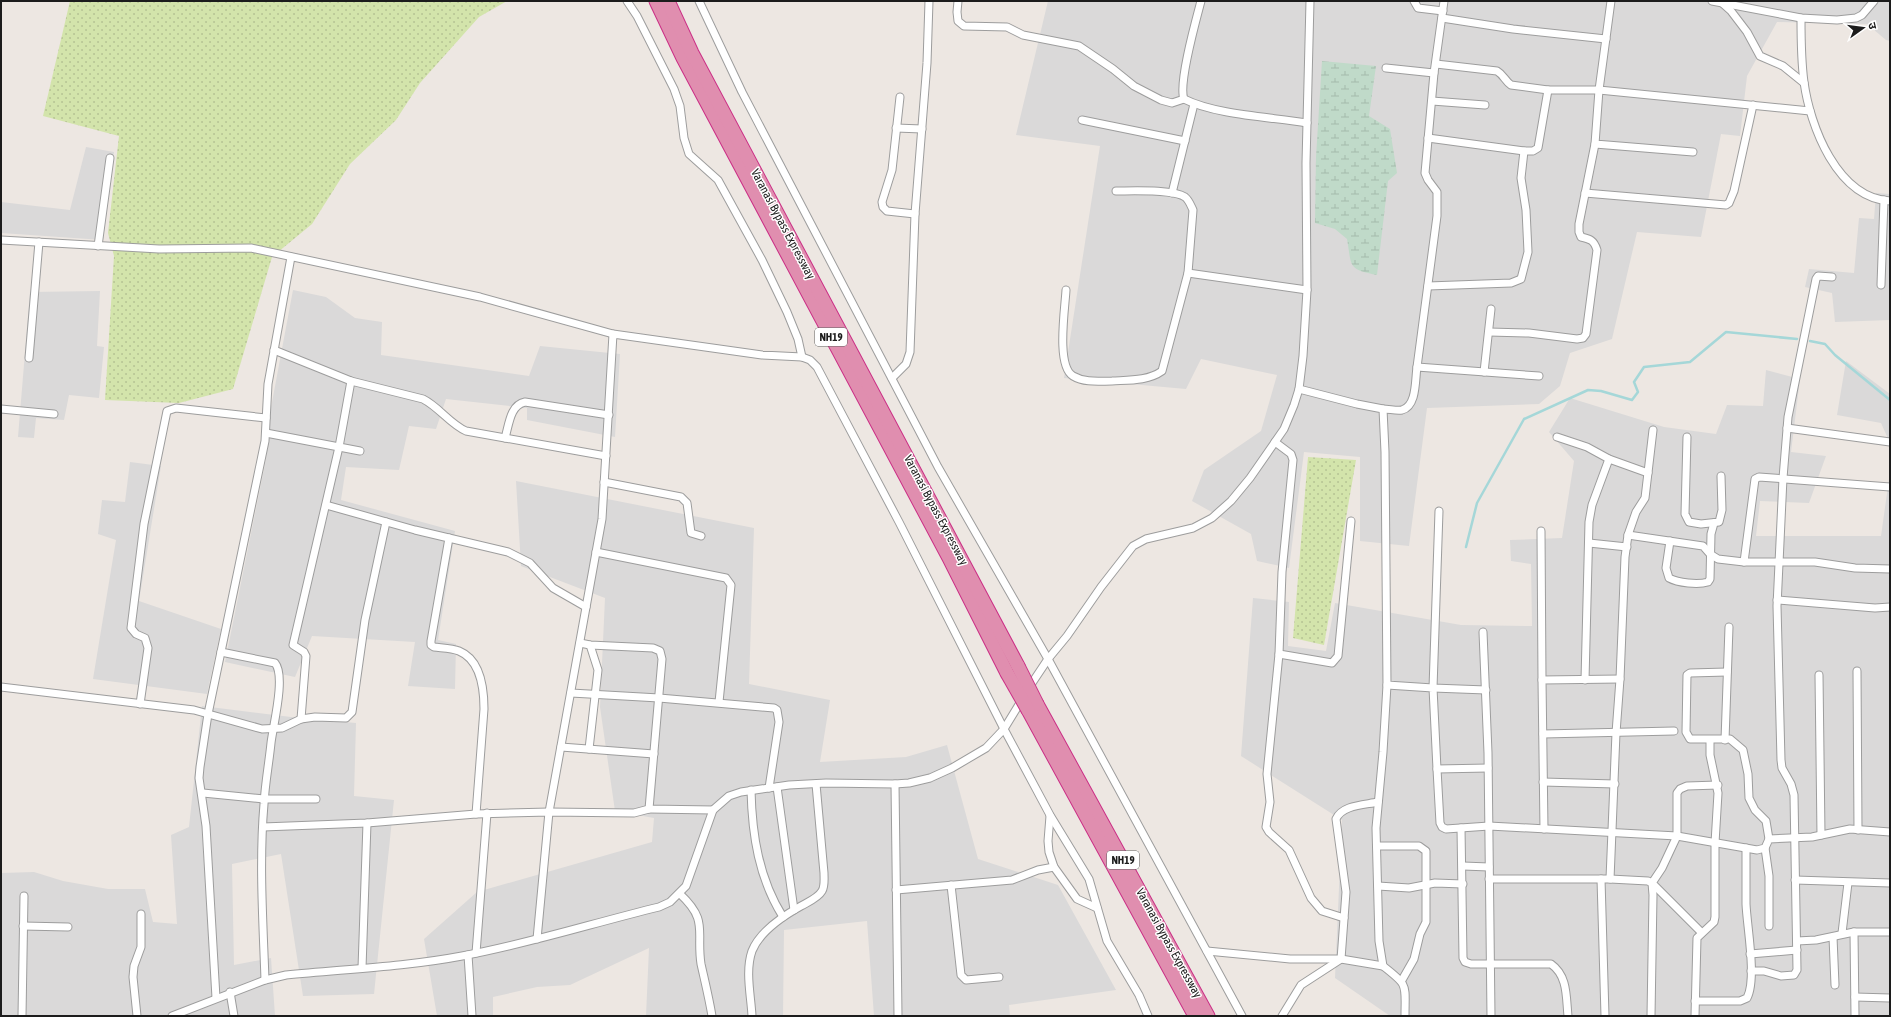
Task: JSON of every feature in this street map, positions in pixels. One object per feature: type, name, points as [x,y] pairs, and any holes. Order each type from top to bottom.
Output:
[{"type":"highway","name":"Varanasi Bypass Expressway","points":[[656,1],[683,58],[949,558],[1013,669]]},
{"type":"highway","name":"Varanasi Bypass Expressway","points":[[668,1],[696,60],[1195,1016]]},
{"type":"highway","name":"Varanasi Bypass Expressway","points":[[1033,707],[1208,1016]]},
{"type":"street","points":[[627,1],[637,16],[674,89],[680,106],[684,138],[689,154],[718,180],[762,260],[784,306],[798,339],[802,357]]},
{"type":"street","points":[[699,1],[742,92],[938,467],[1048,659],[1242,1016]]},
{"type":"street","points":[[892,378],[906,364],[910,352],[915,214],[927,63],[929,1]]},
{"type":"street","points":[[958,1],[958,21],[964,26],[1008,27],[1023,35],[1079,46],[1134,86],[1161,100],[1172,103],[1184,99]]},
{"type":"street","points":[[1201,1],[1184,80],[1182,94],[1184,99],[1194,104],[1222,110],[1307,123]]},
{"type":"street","points":[[172,1016],[230,992],[265,980],[286,975],[362,968],[468,955],[537,939],[659,907],[670,902],[680,894],[686,886],[693,870],[702,839],[713,810],[729,796],[735,793],[773,787],[816,784],[909,783],[930,778],[952,768],[986,748],[1004,729],[1048,659],[1067,636],[1101,587],[1133,546],[1146,539],[1193,528],[1212,518],[1231,501],[1250,478],[1284,429],[1299,389],[1307,290],[1307,123],[1310,1]]},
{"type":"street","points":[[1414,1],[1418,8],[1442,15],[1513,29],[1606,39]]},
{"type":"street","points":[[1299,389],[1383,409],[1402,410],[1409,406],[1413,398],[1438,198],[1437,192],[1428,180],[1425,173],[1434,73],[1444,1]]},
{"type":"street","points":[[1489,332],[1529,333],[1577,339],[1583,338],[1586,334],[1597,250],[1595,243],[1590,239],[1581,237],[1579,232],[1595,144],[1599,90],[1611,1]]},
{"type":"street","points":[[1712,1],[1801,18],[1837,20],[1856,18],[1862,15],[1874,1]]},
{"type":"street","points":[[1722,3],[1731,11],[1747,32],[1760,56],[1782,66],[1804,83]]},
{"type":"street","points":[[1801,18],[1804,83],[1810,111],[1832,161],[1844,179],[1859,192],[1887,201],[1881,284]]},
{"type":"street","points":[[1436,64],[1497,71],[1503,74],[1506,82],[1511,85],[1548,90],[1599,90],[1810,111]]},
{"type":"street","points":[[1386,68],[1434,73]]},
{"type":"street","points":[[1428,138],[1533,151],[1538,148],[1548,90]]},
{"type":"street","points":[[900,97],[892,170],[882,202],[883,207],[887,211],[915,214]]},
{"type":"street","points":[[1432,101],[1485,106]]},
{"type":"street","points":[[1172,193],[1194,104]]},
{"type":"street","points":[[1585,193],[1726,205],[1729,203],[1734,191],[1753,106]]},
{"type":"street","points":[[1082,120],[1185,141]]},
{"type":"street","points":[[896,128],[922,129]]},
{"type":"street","points":[[1595,144],[1693,152]]},
{"type":"street","points":[[1428,286],[1511,284],[1521,279],[1528,252],[1526,210],[1521,178],[1524,151]]},
{"type":"street","points":[[98,246],[110,158]]},
{"type":"street","points":[[1066,290],[1062,352],[1066,370],[1072,376],[1087,381],[1132,380],[1155,376],[1162,371],[1188,273],[1193,210],[1191,204],[1185,197],[1172,193],[1116,191]]},
{"type":"street","points":[[1,240],[159,250],[251,248],[480,297],[613,334],[762,355],[802,357],[810,360],[817,366],[1050,816],[1089,880],[1107,941],[1139,995],[1148,1016]]},
{"type":"street","points":[[29,358],[39,242]]},
{"type":"street","points":[[216,998],[207,834],[199,778],[200,767],[208,714],[266,433],[268,384],[291,257]]},
{"type":"street","points":[[1188,273],[1307,290]]},
{"type":"street","points":[[1751,971],[1764,970],[1781,976],[1794,975],[1797,970],[1793,839],[1794,794],[1791,784],[1782,768],[1781,760],[1777,600],[1783,478],[1791,398],[1816,279],[1818,276],[1822,275],[1832,277]]},
{"type":"street","points":[[1484,372],[1491,310]]},
{"type":"street","points":[[537,939],[550,812],[602,519],[613,334]]},
{"type":"street","points":[[274,350],[351,381],[423,399],[430,402],[459,428],[466,431],[606,456]]},
{"type":"street","points":[[1416,367],[1539,376]]},
{"type":"street","points":[[301,719],[306,656],[304,652],[293,645],[339,447],[351,381]]},
{"type":"street","points":[[506,438],[515,407],[519,403],[525,402],[609,415]]},
{"type":"street","points":[[140,704],[148,648],[145,638],[136,634],[131,628],[131,617],[139,574],[144,524],[167,411],[176,408],[266,418]]},
{"type":"street","points":[[1,409],[54,414]]},
{"type":"street","points":[[1383,409],[1385,449],[1387,685],[1384,752],[1378,802],[1377,846],[1379,941],[1383,966]]},
{"type":"street","points":[[1787,428],[1890,442]]},
{"type":"street","points":[[1610,879],[1626,547],[1628,535],[1636,512],[1645,498],[1653,430]]},
{"type":"street","points":[[266,433],[360,451]]},
{"type":"street","points":[[1557,437],[1587,447],[1608,459],[1648,474]]},
{"type":"street","points":[[1687,437],[1685,498],[1687,520],[1689,522],[1702,524],[1719,522],[1722,510],[1721,476]]},
{"type":"street","points":[[1276,440],[1291,454],[1293,460],[1282,572],[1279,654],[1267,774],[1270,802],[1266,827],[1269,832],[1289,850],[1314,902],[1322,910],[1344,918]]},
{"type":"street","points":[[1585,680],[1589,543],[1592,505],[1608,459]]},
{"type":"street","points":[[1744,562],[1755,479],[1759,477],[1783,478],[1890,487]]},
{"type":"street","points":[[604,482],[681,497],[687,503],[691,533],[701,536]]},
{"type":"street","points":[[326,505],[386,522],[494,548],[522,559],[536,568],[553,588],[586,607]]},
{"type":"street","points":[[1439,511],[1432,688],[1440,823],[1442,827],[1446,829],[1489,826],[1677,836],[1757,850],[1765,848]]},
{"type":"street","points":[[1279,654],[1332,663],[1338,656],[1351,521]]},
{"type":"street","points":[[1,687],[194,710],[262,728],[273,729],[282,728],[301,719],[315,717],[346,718],[351,714],[365,620],[386,522]]},
{"type":"street","points":[[1670,541],[1666,568],[1669,578],[1703,584],[1708,582],[1710,579],[1711,534],[1714,523]]},
{"type":"street","points":[[1541,531],[1544,829]]},
{"type":"street","points":[[1628,535],[1703,546],[1710,554],[1718,558],[1744,562],[1815,562],[1855,568],[1890,569]]},
{"type":"street","points":[[449,538],[431,645],[434,647],[459,651],[475,665],[480,676],[484,693],[484,709],[476,814]]},
{"type":"street","points":[[1589,543],[1626,547]]},
{"type":"street","points":[[596,552],[726,578],[729,581],[731,585],[718,702]]},
{"type":"street","points":[[1777,600],[1890,607]]},
{"type":"street","points":[[1725,740],[1729,627]]},
{"type":"street","points":[[1483,632],[1488,768],[1491,1016]]},
{"type":"street","points":[[580,643],[590,646],[653,648],[660,651],[662,660],[650,809]]},
{"type":"street","points":[[589,749],[594,694],[598,670],[590,646]]},
{"type":"street","points":[[221,652],[275,663],[278,667],[278,700],[264,799],[265,980]]},
{"type":"street","points":[[1857,671],[1858,830]]},
{"type":"street","points":[[1727,672],[1690,673],[1686,675],[1686,732],[1687,737],[1690,739],[1710,741],[1725,740],[1736,742],[1745,754],[1749,798],[1755,810],[1766,821],[1770,839],[1765,848],[1769,876],[1769,926]]},
{"type":"street","points":[[1819,675],[1821,835]]},
{"type":"street","points":[[1542,680],[1620,679]]},
{"type":"street","points":[[1387,685],[1486,690]]},
{"type":"street","points":[[571,693],[769,706],[777,710],[779,722],[773,787],[794,910]]},
{"type":"street","points":[[1543,734],[1674,731]]},
{"type":"street","points":[[1695,1016],[1697,938],[1701,932],[1714,922],[1715,917],[1715,843],[1718,785],[1710,755],[1710,741]]},
{"type":"street","points":[[561,747],[654,754]]},
{"type":"street","points":[[1437,769],[1488,768]]},
{"type":"street","points":[[1543,782],[1614,784]]},
{"type":"street","points":[[752,1016],[749,966],[753,951],[761,937],[783,917],[814,898],[821,892],[824,885],[816,784]]},
{"type":"street","points":[[895,784],[898,1016]]},
{"type":"street","points":[[1651,1016],[1654,894],[1652,883],[1662,868],[1677,836],[1677,793],[1680,789],[1687,786],[1718,785]]},
{"type":"street","points":[[751,790],[753,828],[762,871],[776,906],[783,917]]},
{"type":"street","points":[[202,793],[264,799],[316,799]]},
{"type":"street","points":[[1341,959],[1346,892],[1336,819],[1339,812],[1346,808],[1378,802]]},
{"type":"street","points":[[263,827],[367,823],[487,813],[634,813],[650,809],[713,810]]},
{"type":"street","points":[[476,953],[487,813]]},
{"type":"street","points":[[1050,816],[1048,841],[1049,852],[1054,867],[1077,899],[1097,908]]},
{"type":"street","points":[[362,968],[367,823]]},
{"type":"street","points":[[1461,828],[1463,958],[1466,962],[1471,964],[1551,964],[1559,969],[1565,981],[1568,1016]]},
{"type":"street","points":[[1770,839],[1793,839],[1850,829],[1890,832]]},
{"type":"street","points":[[1377,846],[1410,846],[1424,848],[1426,851],[1426,922],[1420,934],[1414,959],[1402,980]]},
{"type":"street","points":[[1695,1001],[1740,1001],[1747,998],[1751,990],[1746,902],[1746,848]]},
{"type":"street","points":[[1462,866],[1489,867]]},
{"type":"street","points":[[896,890],[1012,880],[1038,870],[1054,867]]},
{"type":"street","points":[[1489,879],[1610,879],[1648,881],[1652,883],[1701,932]]},
{"type":"street","points":[[1601,879],[1605,1016]]},
{"type":"street","points":[[1795,880],[1848,883],[1890,883]]},
{"type":"street","points":[[1378,886],[1409,888],[1435,883],[1463,884]]},
{"type":"street","points":[[1842,933],[1848,883]]},
{"type":"street","points":[[951,885],[961,975],[966,980],[999,977]]},
{"type":"street","points":[[680,894],[692,905],[697,913],[700,925],[701,964],[712,1016]]},
{"type":"street","points":[[22,1016],[24,896]]},
{"type":"street","points":[[137,1016],[133,977],[134,966],[141,946],[141,914]]},
{"type":"street","points":[[23,926],[68,927]]},
{"type":"street","points":[[1854,932],[1855,1016]]},
{"type":"street","points":[[1796,941],[1816,940],[1833,937],[1842,933],[1890,932]]},
{"type":"street","points":[[1833,937],[1835,985]]},
{"type":"street","points":[[1750,954],[1797,950]]},
{"type":"street","points":[[1207,951],[1290,959],[1341,959],[1383,966],[1402,980],[1405,990],[1405,1016]]},
{"type":"street","points":[[468,955],[472,1016]]},
{"type":"street","points":[[1282,1016],[1300,985],[1341,959]]},
{"type":"street","points":[[230,992],[234,1016]]},
{"type":"street","points":[[1855,997],[1890,998]]},
{"type":"shaded area","points":[[1048,1],[1890,1],[1890,41],[1886,40],[1867,24],[1777,22],[1747,76],[1740,136],[1721,134],[1701,237],[1637,232],[1612,339],[1570,353],[1560,386],[1539,404],[1427,408],[1409,546],[1360,541],[1360,457],[1304,452],[1289,568],[1257,561],[1251,534],[1192,501],[1204,470],[1261,431],[1277,375],[1201,359],[1186,389],[1064,378],[1100,146],[1016,135]]},
{"type":"shaded area","points":[[86,147],[114,152],[103,240],[1,233],[1,202],[70,210]]},
{"type":"shaded area","points":[[1876,193],[1890,194],[1890,320],[1835,322],[1832,293],[1805,287],[1809,269],[1854,273],[1859,218],[1874,219]]},
{"type":"shaded area","points":[[293,290],[326,297],[355,318],[382,322],[381,355],[529,376],[540,346],[620,354],[615,437],[527,420],[527,408],[446,399],[436,429],[409,426],[399,470],[346,467],[341,500],[455,531],[438,640],[456,644],[455,689],[408,686],[415,642],[312,636],[295,677],[225,662],[266,459],[270,413]]},
{"type":"shaded area","points":[[100,291],[97,346],[104,347],[99,398],[69,395],[64,420],[36,418],[34,438],[18,437],[30,292]]},
{"type":"shaded area","points":[[1846,361],[1890,394],[1890,443],[1881,423],[1837,415]]},
{"type":"shaded area","points":[[1766,370],[1800,379],[1791,452],[1826,456],[1809,503],[1760,501],[1756,536],[1881,536],[1890,472],[1890,1016],[1390,1016],[1335,978],[1342,820],[1241,756],[1253,598],[1289,602],[1288,646],[1326,651],[1335,603],[1461,625],[1532,626],[1531,564],[1511,561],[1510,540],[1562,538],[1574,461],[1549,432],[1570,398],[1664,427],[1716,434],[1727,405],[1763,406]]},
{"type":"shaded area","points":[[130,462],[161,466],[139,601],[221,629],[207,694],[93,679],[116,540],[98,534],[102,500],[125,502]]},
{"type":"shaded area","points":[[516,481],[754,528],[749,684],[830,700],[820,762],[906,757],[947,745],[978,859],[1058,885],[1116,990],[1009,1005],[1010,1016],[874,1016],[867,921],[784,930],[783,1016],[646,1016],[649,948],[570,985],[537,987],[493,997],[493,1016],[437,1016],[424,939],[477,892],[652,842],[654,818],[615,811],[600,707],[605,598],[521,566]]},
{"type":"shaded area","points":[[202,706],[356,723],[354,796],[394,800],[374,994],[303,996],[281,854],[232,864],[234,965],[271,958],[275,1016],[1,1016],[1,873],[34,872],[63,881],[108,889],[145,889],[153,922],[177,924],[171,835],[189,827]]},
{"type":"green space","points":[[70,1],[507,1],[479,17],[420,83],[396,120],[350,164],[312,224],[272,257],[233,389],[179,403],[105,400],[114,256],[108,233],[119,136],[43,116]]},
{"type":"green space","points":[[1322,61],[1376,66],[1369,116],[1390,129],[1397,173],[1388,181],[1377,275],[1360,271],[1353,265],[1347,239],[1335,229],[1315,223],[1316,157]]},
{"type":"green space","points":[[1308,457],[1356,460],[1324,645],[1293,638]]},
{"type":"waterway","points":[[1466,547],[1477,503],[1524,419],[1588,390],[1601,391],[1632,400],[1638,392],[1634,382],[1644,367],[1690,362],[1726,332],[1797,339]]},
{"type":"waterway","points":[[1810,341],[1825,344],[1835,355],[1890,400]]}]
